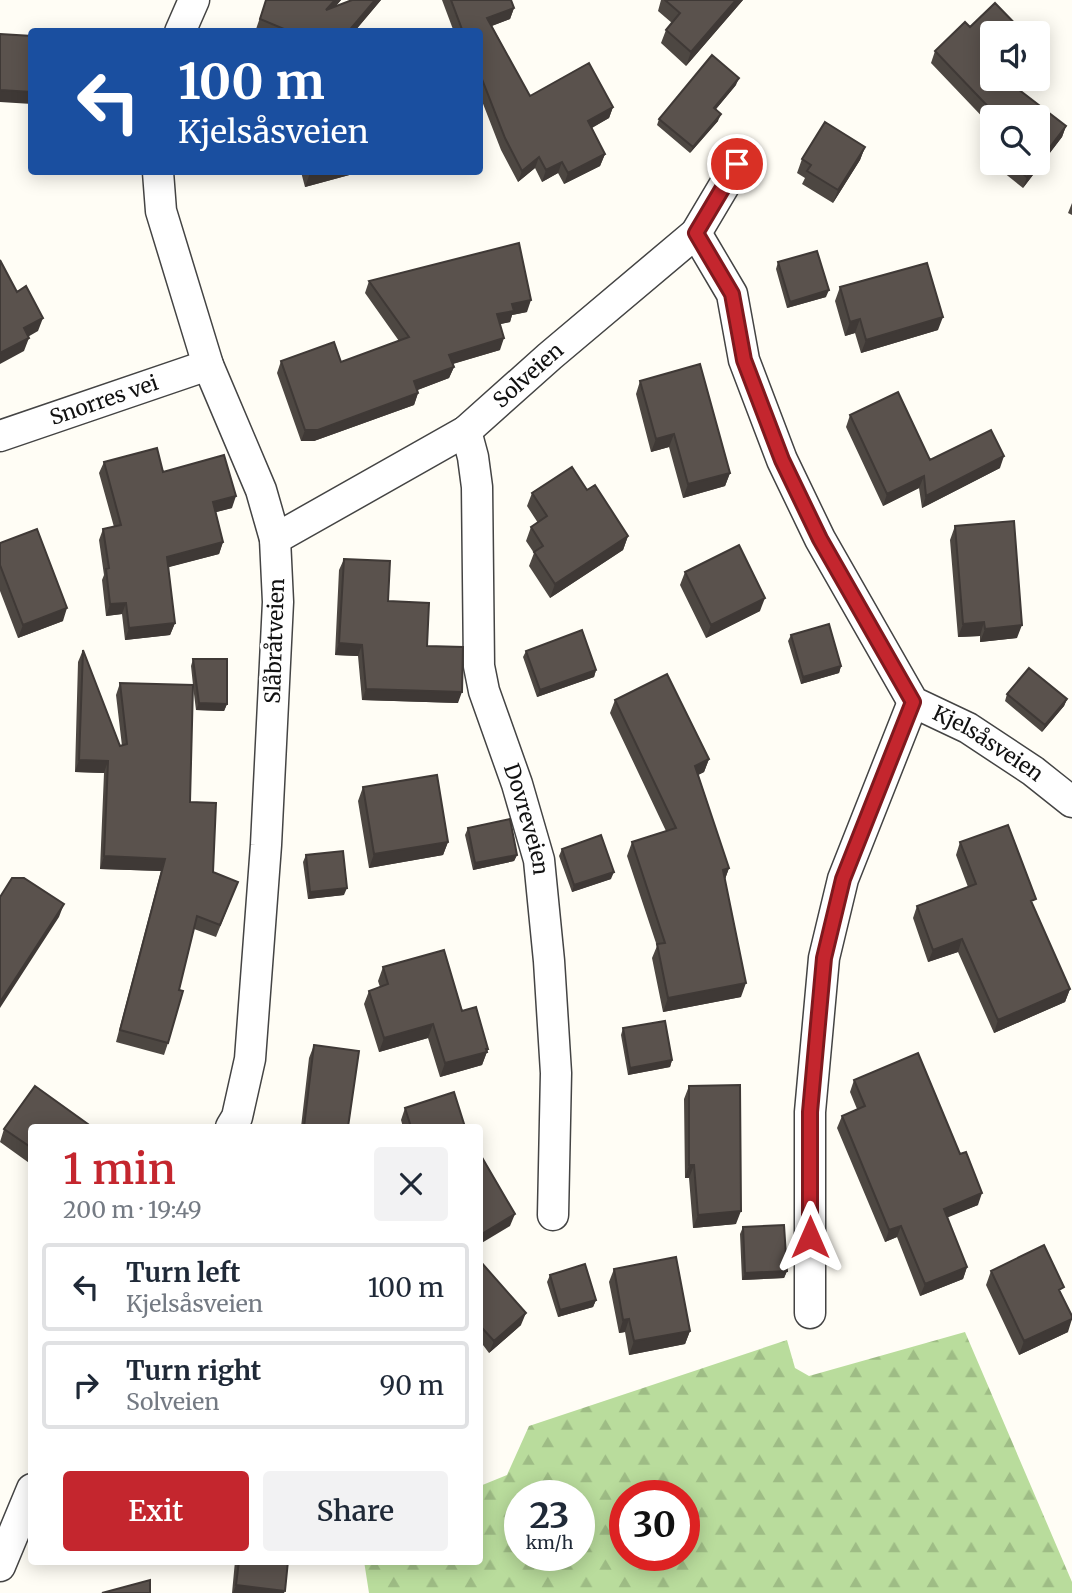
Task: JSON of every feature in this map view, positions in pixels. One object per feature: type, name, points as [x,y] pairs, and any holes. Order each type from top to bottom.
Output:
[{"type":"street","points":[[182,28],[194,0]]},
{"type":"street","name":"Solveien","points":[[275,539],[467,431],[550,356],[696,233],[737,164]]},
{"type":"street","name":"Slåbråtveien","points":[[158,175],[161,211],[208,365],[261,490],[275,539],[278,602],[266,845],[250,1059],[237,1117],[233,1124]]},
{"type":"street","name":"Kjelsåsveien","points":[[696,233],[732,294],[744,360],[782,460],[820,539],[913,702],[968,728],[1033,771],[1072,802]]},
{"type":"street","name":"Snorres vei","points":[[0,436],[208,365]]},
{"type":"street","name":"Dovreveien","points":[[467,431],[477,487],[480,666],[484,691],[517,784],[539,860],[556,1073],[553,1216]]},
{"type":"street","points":[[810,1313],[810,1112],[824,958],[843,879],[913,702]]},
{"type":"street","points":[[0,1566],[28,1499]]},
{"type":"green space","points":[[965,1332],[1072,1582],[1072,1593],[369,1593],[365,1565],[483,1565],[483,1485],[507,1475],[529,1426],[787,1340],[795,1368],[809,1376]]},
{"type":"building","points":[[266,0],[335,0],[326,10],[352,0],[375,0],[351,28],[281,28],[260,19]]},
{"type":"building","points":[[451,0],[511,0],[514,8],[487,18],[530,96],[589,63],[613,107],[588,121],[605,154],[568,173],[562,162],[546,170],[539,157],[522,171],[505,138],[483,82],[483,28],[462,28]]},
{"type":"building","points":[[665,0],[736,0],[691,52],[666,30],[680,13]]},
{"type":"building","points":[[995,3],[1012,21],[980,21],[980,91],[1021,91],[1039,105],[987,105],[935,51],[965,22],[970,27]]},
{"type":"building","points":[[0,34],[28,36],[28,92],[0,90]]},
{"type":"building","points":[[712,55],[739,78],[714,108],[721,114],[693,147],[659,119]]},
{"type":"building","points":[[1050,114],[1066,126],[1050,147]]},
{"type":"building","points":[[825,122],[865,147],[838,190],[807,171],[811,165],[802,159]]},
{"type":"building","points":[[519,243],[531,300],[512,304],[514,311],[497,314],[504,338],[449,355],[454,367],[414,381],[418,393],[318,430],[305,430],[281,361],[334,342],[341,362],[409,337],[369,281]]},
{"type":"building","points":[[817,251],[829,290],[790,302],[778,262]]},
{"type":"building","points":[[0,260],[17,292],[26,286],[43,318],[24,328],[29,338],[0,353]]},
{"type":"building","points":[[927,263],[943,317],[866,340],[860,319],[850,322],[840,287]]},
{"type":"building","points":[[700,364],[730,473],[688,484],[674,434],[656,439],[640,381]]},
{"type":"building","points":[[898,392],[930,460],[991,430],[1004,456],[926,496],[924,476],[887,494],[850,415]]},
{"type":"building","points":[[157,448],[163,472],[224,455],[236,496],[213,502],[223,542],[167,557],[175,623],[129,628],[126,603],[110,604],[106,569],[109,568],[103,529],[121,525],[104,462]]},
{"type":"building","points":[[572,467],[587,490],[595,485],[628,536],[555,584],[534,552],[543,546],[531,527],[547,516],[532,493]]},
{"type":"building","points":[[1014,521],[1022,625],[985,629],[984,622],[963,624],[955,526]]},
{"type":"building","points":[[37,529],[67,608],[23,625],[0,565],[0,543]]},
{"type":"building","points":[[739,545],[765,598],[711,625],[685,572]]},
{"type":"building","points":[[344,559],[390,561],[388,601],[429,603],[427,646],[463,647],[462,692],[366,689],[362,645],[339,643]]},
{"type":"building","points":[[829,624],[841,666],[803,677],[791,635]]},
{"type":"building","points":[[582,630],[596,670],[540,690],[526,651]]},
{"type":"building","points":[[83,650],[120,746],[127,744],[120,683],[193,685],[190,802],[216,803],[213,872],[238,882],[220,925],[197,916],[179,990],[183,991],[168,1043],[120,1030],[165,859],[104,856],[108,761],[79,760]]},
{"type":"building","points":[[193,659],[227,659],[227,704],[199,703]]},
{"type":"building","points":[[1029,668],[1067,699],[1045,725],[1007,694]]},
{"type":"building","points":[[667,674],[709,759],[695,766],[729,868],[723,870],[746,983],[668,998],[657,944],[665,943],[632,842],[676,828],[615,700]]},
{"type":"building","points":[[437,775],[448,842],[374,854],[363,787]]},
{"type":"building","points":[[510,819],[517,855],[475,863],[468,828]]},
{"type":"building","points":[[1008,825],[1036,899],[1031,901],[1070,989],[998,1020],[962,939],[933,950],[917,906],[976,884],[960,842]]},
{"type":"building","points":[[601,835],[614,872],[574,885],[562,849]]},
{"type":"building","points":[[343,851],[347,888],[310,892],[306,855]]},
{"type":"building","points":[[12,878],[24,878],[64,904],[0,1002],[0,897]]},
{"type":"building","points":[[444,950],[462,1011],[476,1007],[488,1049],[487,1052],[445,1063],[433,1024],[384,1038],[369,991],[388,984],[383,967]]},
{"type":"building","points":[[665,1021],[672,1060],[630,1068],[623,1028]]},
{"type":"building","points":[[314,1045],[359,1051],[348,1124],[304,1124]]},
{"type":"building","points":[[918,1053],[960,1154],[966,1152],[982,1193],[944,1209],[967,1267],[925,1284],[901,1226],[889,1230],[842,1116],[865,1106],[854,1080]]},
{"type":"building","points":[[740,1085],[741,1211],[698,1215],[694,1165],[689,1165],[689,1086]]},
{"type":"building","points":[[35,1086],[88,1124],[28,1124],[28,1145],[4,1129]]},
{"type":"building","points":[[454,1092],[464,1124],[410,1124],[405,1108]]},
{"type":"building","points":[[483,1159],[515,1214],[483,1233]]},
{"type":"building","points":[[784,1225],[787,1271],[745,1273],[743,1227]]},
{"type":"building","points":[[1044,1245],[1064,1287],[1059,1290],[1072,1319],[1024,1341],[991,1271]]},
{"type":"building","points":[[676,1257],[690,1331],[634,1341],[629,1319],[623,1320],[614,1269]]},
{"type":"building","points":[[483,1264],[526,1313],[494,1341],[483,1329]]},
{"type":"building","points":[[585,1264],[596,1300],[560,1310],[550,1275]]},
{"type":"building","points":[[238,1565],[288,1565],[285,1591],[236,1585]]},
{"type":"building","points":[[150,1580],[150,1593],[102,1593]]},
{"type":"route","points":[[737,164],[696,233],[732,294],[744,360],[782,460],[820,539],[913,702],[843,879],[824,958],[810,1112],[810,1237]]}]
